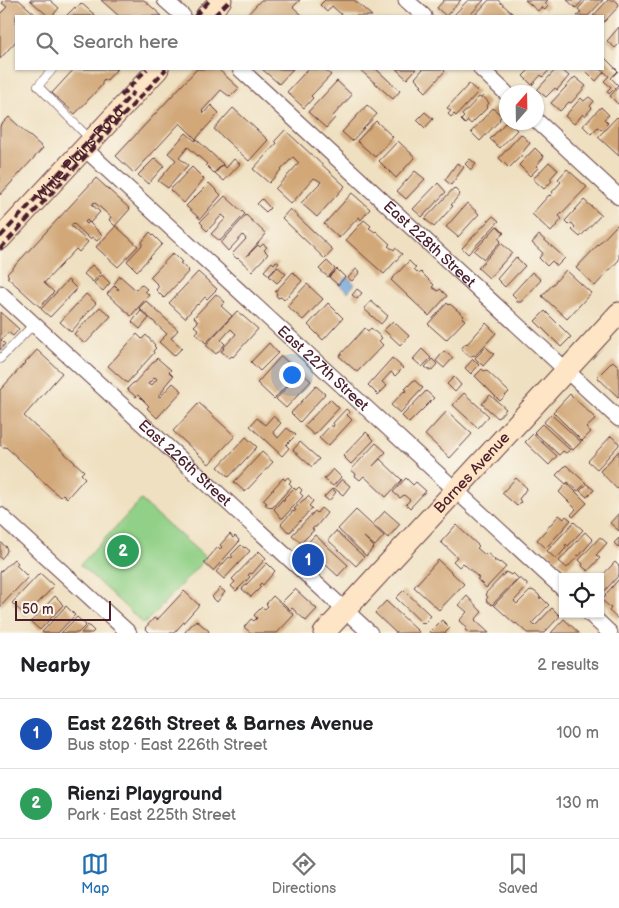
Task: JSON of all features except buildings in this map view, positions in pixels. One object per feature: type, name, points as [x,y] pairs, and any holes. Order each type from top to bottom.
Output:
[{"type":"street","points":[[165,0],[182,15]]},
{"type":"street","points":[[207,15],[221,0]]},
{"type":"street","points":[[406,0],[423,15]]},
{"type":"street","name":"White Plains Road","points":[[0,239],[157,70]]},
{"type":"street","name":"East 228th Street","points":[[241,70],[619,419]]},
{"type":"street","points":[[482,70],[499,86]]},
{"type":"street","points":[[544,127],[619,196]]},
{"type":"street","name":"East 227th Street","points":[[88,144],[559,585]]},
{"type":"street","name":"East 226th Street","points":[[0,292],[370,633]]},
{"type":"street","name":"Barnes Avenue","points":[[324,633],[619,313]]},
{"type":"street","points":[[0,515],[129,633]]},
{"type":"street","points":[[594,618],[610,633]]},
{"type":"lane","points":[[52,70],[38,86],[88,144]]},
{"type":"lane","points":[[0,359],[34,324]]},
{"type":"green space","points":[[141,500],[206,558],[144,624],[80,565]]},
{"type":"water","points":[[347,277],[355,284],[348,292],[339,285]]},
{"type":"railway","points":[[196,15],[210,0]]},
{"type":"railway","points":[[215,15],[230,0]]},
{"type":"railway","points":[[121,96],[146,70]]},
{"type":"railway","points":[[0,249],[165,70]]},
{"type":"railway","points":[[0,237],[134,92]]},
{"type":"place","name":"Rienzi Playground","points":[[123,551]]},
{"type":"place","name":"East 226th Street & Barnes Avenue","points":[[308,560]]}]
